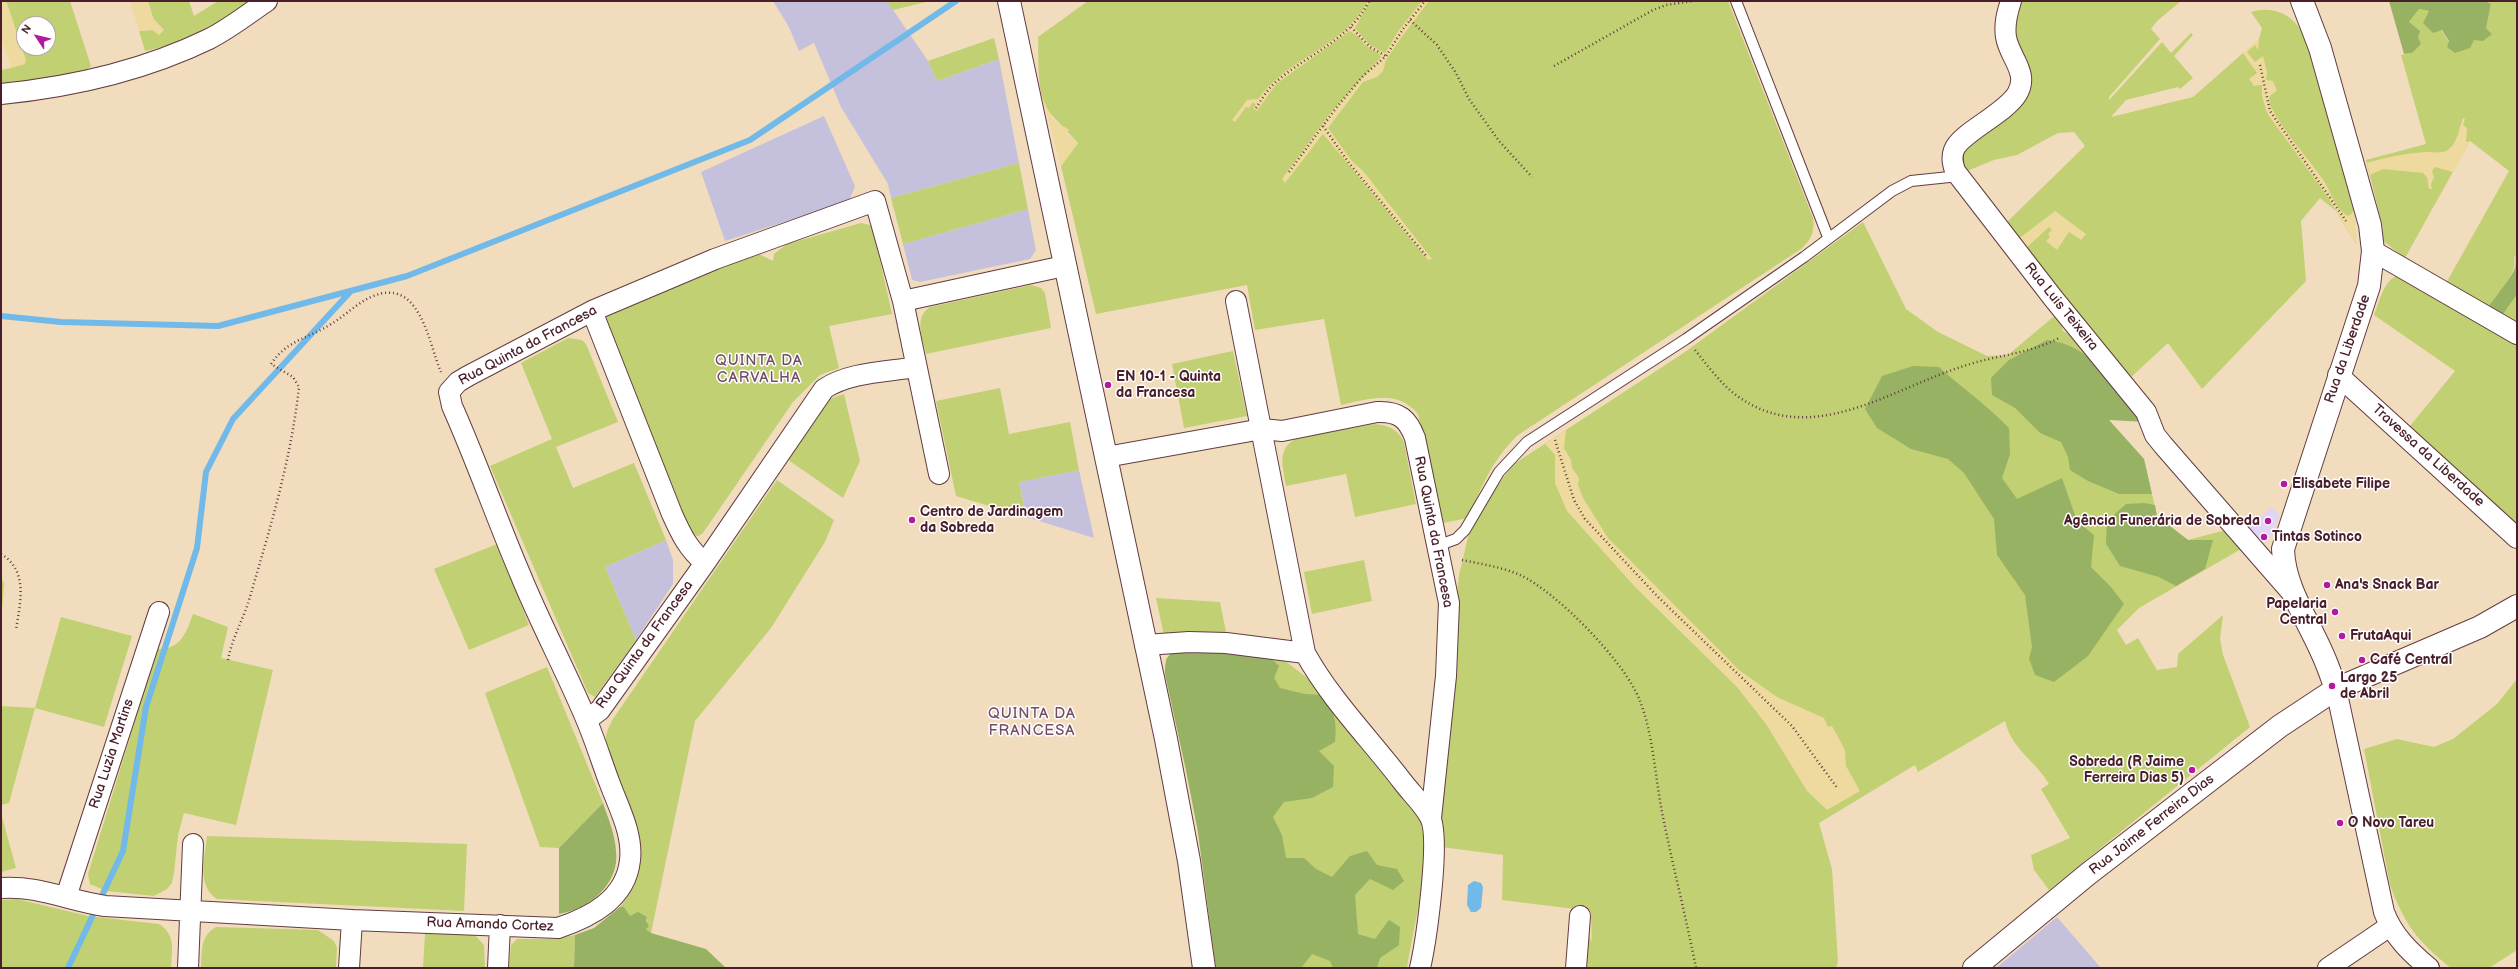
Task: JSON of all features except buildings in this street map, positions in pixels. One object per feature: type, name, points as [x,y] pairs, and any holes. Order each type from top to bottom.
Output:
[{"type":"street","points":[[1,94],[28,91],[93,78],[150,63],[210,39],[267,1]]},
{"type":"street","points":[[1009,1],[1064,266],[1106,457],[1189,861],[1204,968]]},
{"type":"street","name":"Rua Luis Teixeira","points":[[2011,1],[2005,18],[2006,39],[2020,69],[2021,88],[2011,102],[1963,139],[1954,149],[1952,160],[1959,176],[2075,325],[2146,412],[2155,435],[2280,577],[2296,599]]},
{"type":"street","name":"Rua da Liberdade","points":[[2302,1],[2320,48],[2370,226],[2373,250],[2369,286],[2338,374],[2282,549],[2283,564],[2296,599],[2323,655],[2336,689]]},
{"type":"street","name":"Rua Quinta da Francesa","points":[[594,740],[587,720],[521,577],[452,406],[449,392],[458,382],[468,376],[592,311],[715,259],[875,201],[903,301]]},
{"type":"street","points":[[2373,250],[2517,334]]},
{"type":"street","points":[[939,474],[903,301],[1064,266]]},
{"type":"street","points":[[1236,301],[1305,653],[1321,681],[1431,818]]},
{"type":"street","points":[[592,311],[672,514],[684,540],[693,554],[705,563]]},
{"type":"street","name":"Rua Quinta da Francesa","points":[[587,720],[600,710],[705,563],[824,389],[833,383],[848,378],[916,367]]},
{"type":"street","name":"Travessa da Liberdade","points":[[2338,374],[2517,538]]},
{"type":"street","name":"Rua Quinta da Francesa","points":[[1106,457],[1262,430],[1282,431],[1377,412],[1390,411],[1402,416],[1410,424],[1415,438],[1449,603],[1446,676],[1431,818],[1433,849],[1430,906],[1420,968]]},
{"type":"street","name":"Rua Jaime Ferreira Dias","points":[[1974,968],[2088,874],[2274,730],[2336,689],[2480,627],[2517,606]]},
{"type":"street","name":"Rua Luzia Martins","points":[[66,897],[159,612]]},
{"type":"street","points":[[1145,645],[1189,642],[1226,643],[1305,653]]},
{"type":"street","points":[[2336,689],[2384,912],[2390,926],[2400,941],[2429,968]]},
{"type":"street","name":"Rua Amando Cortez","points":[[1,888],[31,888],[105,906],[352,920],[558,928],[580,921],[598,911],[613,898],[625,880],[630,860],[630,842],[594,740]]},
{"type":"street","points":[[188,968],[193,844]]},
{"type":"street","points":[[1576,968],[1580,916]]},
{"type":"street","points":[[349,968],[352,920]]},
{"type":"street","points":[[498,968],[500,925]]},
{"type":"street","points":[[2328,968],[2390,926]]},
{"type":"lane","points":[[1736,1],[1828,237]]},
{"type":"lane","points":[[1438,551],[1465,530],[1499,472],[1527,442],[1686,339],[1804,257],[1828,237],[1892,191],[1912,181],[1959,176]]},
{"type":"path","points":[[1256,108],[1276,81],[1332,43],[1351,27],[1364,12],[1369,1]]},
{"type":"path","points":[[1289,172],[1363,76],[1386,56],[1410,20],[1425,1]]},
{"type":"path","points":[[1554,66],[1653,10],[1666,5],[1693,1]]},
{"type":"path","points":[[1410,20],[1437,45],[1456,73],[1469,99],[1499,141],[1532,177]]},
{"type":"path","points":[[1351,27],[1370,46],[1386,56]]},
{"type":"path","points":[[2260,65],[2270,111],[2349,226]]},
{"type":"path","points":[[1323,126],[1349,162],[1427,257]]},
{"type":"path","points":[[228,660],[234,637],[249,601],[274,514],[287,465],[295,420],[299,387],[293,377],[271,364],[277,356],[286,346],[330,325],[370,297],[381,293],[391,293],[410,300],[418,310],[449,392]]},
{"type":"path","points":[[1686,339],[1721,382],[1736,395],[1757,408],[1774,414],[1793,418],[1814,418],[1906,390],[1964,366],[2046,345],[2063,337],[2075,325]]},
{"type":"path","points":[[1548,429],[1560,450],[1574,500],[1585,519],[1658,597],[1792,726],[1838,789]]},
{"type":"path","points":[[1438,551],[1503,569],[1536,585],[1556,600],[1605,649],[1634,687],[1645,714],[1664,822],[1696,968]]},
{"type":"path","points":[[1,554],[13,563],[19,574],[21,591],[16,630]]},
{"type":"shaded area","points":[[773,1],[887,1],[928,61],[937,81],[999,59],[1019,163],[891,198],[888,184],[841,107],[814,43],[799,51],[789,27]]},
{"type":"shaded area","points":[[824,116],[855,186],[849,201],[725,241],[701,172]]},
{"type":"shaded area","points":[[1028,209],[1036,250],[1030,259],[920,282],[912,280],[903,244]]},
{"type":"shaded area","points":[[1079,470],[1094,538],[1026,517],[1019,482]]},
{"type":"shaded area","points":[[2271,507],[2280,515],[2272,535],[2261,544],[2247,530]]},
{"type":"shaded area","points":[[666,540],[673,560],[673,584],[636,640],[605,567]]},
{"type":"shaded area","points":[[2057,917],[2101,968],[1996,968]]},
{"type":"green space","points":[[6,1],[70,1],[91,66],[85,71],[1,87],[1,70],[11,68],[16,40],[16,56],[56,56],[56,16],[16,16],[16,31]]},
{"type":"green space","points":[[148,1],[189,1],[194,16],[218,1],[254,1],[225,21],[172,45],[145,51],[139,31],[152,30],[153,18]]},
{"type":"green space","points":[[887,1],[930,1],[893,10]]},
{"type":"green space","points":[[1088,1],[1728,1],[1813,218],[1813,232],[1810,239],[1801,249],[1518,435],[1501,453],[1488,474],[1468,518],[1443,523],[1418,414],[1410,406],[1401,401],[1392,399],[1382,398],[1362,400],[1341,405],[1324,319],[1255,330],[1247,285],[1096,314],[1061,166],[1078,143],[1049,112],[1045,105],[1040,87],[1038,65],[1038,37]]},
{"type":"green space","points":[[2017,1],[2181,1],[2157,21],[2151,29],[2160,39],[2109,97],[2109,100],[2162,42],[2171,53],[2191,33],[2193,35],[2174,56],[2193,78],[2180,89],[2178,87],[2126,100],[2111,117],[2193,97],[2259,39],[2262,28],[2251,12],[2267,10],[2282,13],[2294,22],[2304,35],[2354,211],[2356,244],[2335,210],[2320,198],[2301,221],[2306,281],[2202,389],[2168,343],[2129,379],[2005,224],[2085,146],[2074,132],[2058,133],[2017,155],[1994,160],[1967,171],[1958,151],[2025,100],[2032,84],[2013,25]]},
{"type":"green space","points":[[2389,1],[2485,1],[2491,4],[2486,28],[2492,34],[2483,41],[2474,40],[2470,48],[2455,53],[2447,47],[2449,41],[2442,30],[2433,33],[2423,23],[2429,11],[2419,9],[2409,22],[2420,31],[2418,37],[2421,44],[2412,53],[2404,54]]},
{"type":"green space","points":[[2485,1],[2517,1],[2517,252],[2514,258],[2513,271],[2510,278],[2487,309],[2445,285],[2509,171],[2470,141],[2405,258],[2382,240],[2383,228],[2366,160],[2426,144],[2401,55],[2412,53],[2409,22],[2419,9],[2429,11],[2449,42],[2474,40],[2492,34],[2486,28],[2491,4]]},
{"type":"green space","points":[[994,38],[999,59],[937,81],[928,61]]},
{"type":"green space","points":[[1019,163],[1028,209],[903,244],[891,198]]},
{"type":"green space","points":[[1863,222],[1906,309],[1938,332],[1987,356],[2008,355],[2058,313],[2063,331],[2078,340],[2097,363],[2109,420],[2144,459],[2157,516],[2188,540],[2226,530],[2241,549],[2139,608],[2117,630],[2126,645],[2138,638],[2157,670],[2177,667],[2178,654],[2223,615],[2220,639],[2223,655],[2250,727],[2049,890],[2034,870],[2031,855],[2070,838],[2041,789],[2049,784],[2013,740],[2005,721],[1918,772],[1915,765],[1819,823],[1832,869],[1838,961],[1836,968],[1584,968],[1586,934],[1589,935],[1591,911],[1502,900],[1503,855],[1441,847],[1442,761],[1459,575],[1468,537],[1490,495],[1514,464],[1685,352]]},
{"type":"green space","points":[[861,223],[870,225],[873,229],[892,314],[829,326],[839,368],[820,375],[793,402],[703,533],[699,536],[691,535],[603,315],[608,310],[748,257],[759,254],[773,261],[774,254],[787,244]]},
{"type":"green space","points":[[2515,252],[2517,294],[2501,317],[2487,309],[2514,271]]},
{"type":"green space","points":[[2399,275],[2517,342],[2517,529],[2410,426],[2455,371],[2374,315],[2380,298],[2389,281]]},
{"type":"green space","points":[[1031,285],[1041,288],[1045,293],[1051,328],[926,354],[921,335],[920,322],[925,312],[930,307]]},
{"type":"green space","points":[[2517,292],[2517,326],[2501,317]]},
{"type":"green space","points":[[568,338],[582,340],[586,344],[618,422],[556,447],[573,488],[634,463],[666,540],[605,567],[636,640],[595,697],[588,693],[490,466],[552,439],[521,363]]},
{"type":"green space","points":[[2047,340],[2078,350],[2091,359],[2103,370],[2146,422],[2109,420],[2144,459],[2152,494],[2119,494],[2088,481],[2070,470],[2068,457],[2061,442],[2040,433],[2015,408],[1992,395],[1991,378],[2009,360]]},
{"type":"green space","points":[[1233,351],[1247,416],[1184,428],[1172,364]]},
{"type":"green space","points":[[1913,366],[1939,367],[2009,428],[2010,454],[2002,478],[2017,499],[2062,478],[2077,521],[2094,535],[2091,567],[2111,587],[2124,604],[2088,656],[2054,682],[2035,675],[2029,659],[2032,647],[2025,595],[1997,555],[1994,519],[1964,473],[1948,459],[1911,449],[1877,428],[1865,409],[1882,376]]},
{"type":"green space","points":[[1000,388],[1009,434],[1070,422],[1079,470],[1019,482],[1026,517],[956,496],[936,401]]},
{"type":"green space","points":[[844,394],[860,461],[843,498],[784,457],[829,399]]},
{"type":"green space","points":[[1375,424],[1385,426],[1396,431],[1404,442],[1416,504],[1355,517],[1346,474],[1286,486],[1282,459],[1286,447],[1290,442],[1297,438]]},
{"type":"green space","points":[[777,480],[834,520],[825,542],[771,628],[695,721],[651,933],[646,929],[647,917],[636,914],[630,917],[624,907],[620,907],[631,891],[637,874],[639,858],[638,840],[629,806],[608,749],[606,734],[613,719]]},
{"type":"green space","points":[[2144,503],[2155,505],[2157,516],[2188,540],[2213,540],[2205,569],[2176,586],[2159,577],[2120,566],[2106,544],[2107,521],[2126,504]]},
{"type":"green space","points":[[497,544],[529,625],[469,650],[434,569]]},
{"type":"green space","points":[[1364,560],[1372,601],[1312,614],[1304,572]]},
{"type":"green space","points":[[1,576],[4,584],[1,624]]},
{"type":"green space","points":[[1156,598],[1220,602],[1227,637],[1164,635]]},
{"type":"green space","points":[[193,614],[228,627],[221,658],[273,670],[236,825],[184,813],[178,835],[172,883],[167,889],[154,896],[106,891],[90,884],[88,874],[157,649],[165,649],[177,644],[185,634]]},
{"type":"green space","points":[[61,617],[132,636],[104,727],[35,708]]},
{"type":"green space","points":[[1177,650],[1268,656],[1279,666],[1274,678],[1280,688],[1305,694],[1322,695],[1330,706],[1336,728],[1335,742],[1319,751],[1334,766],[1333,787],[1312,798],[1284,802],[1273,817],[1282,835],[1286,858],[1304,858],[1316,869],[1332,877],[1350,856],[1367,851],[1377,865],[1397,869],[1404,881],[1393,890],[1370,879],[1355,895],[1358,934],[1375,939],[1389,920],[1400,927],[1399,945],[1380,958],[1377,968],[1333,968],[1330,961],[1312,954],[1301,968],[1216,968],[1198,832],[1165,674],[1165,666],[1168,656]]},
{"type":"green space","points":[[1268,656],[1285,661],[1310,680],[1419,815],[1423,832],[1423,870],[1418,911],[1407,968],[1216,968],[1198,832],[1165,674],[1166,658]]},
{"type":"green space","points":[[547,667],[603,803],[559,848],[540,847],[485,693]]},
{"type":"green space","points":[[2517,679],[2517,950],[2489,968],[2451,968],[2429,949],[2413,931],[2401,911],[2390,885],[2364,749],[2397,739],[2434,747],[2453,739],[2497,704]]},
{"type":"green space","points":[[1,706],[35,708],[9,803],[1,805]]},
{"type":"green space","points":[[603,803],[611,826],[616,851],[616,863],[613,874],[608,884],[591,901],[581,907],[559,914],[559,848]]},
{"type":"green space","points":[[1,813],[16,868],[1,872]]},
{"type":"green space","points":[[207,836],[467,844],[464,911],[217,899],[210,893],[204,879],[203,870]]},
{"type":"green space","points":[[17,899],[88,916],[159,924],[171,938],[171,968],[1,968],[1,900]]},
{"type":"green space","points":[[620,907],[624,907],[630,916],[638,912],[647,917],[646,921],[649,926],[646,929],[651,933],[706,949],[726,968],[574,968],[575,935],[594,928]]},
{"type":"green space","points":[[216,927],[318,930],[334,941],[337,948],[336,968],[201,968],[204,939]]},
{"type":"green space","points":[[425,933],[475,935],[484,945],[485,968],[423,968]]},
{"type":"green space","points":[[575,935],[574,968],[509,968],[511,945],[517,939],[556,939]]},
{"type":"sand","points":[[1,1],[6,1],[16,30],[16,56],[25,56],[25,64],[11,68],[1,38]]},
{"type":"sand","points":[[130,1],[148,1],[153,18],[164,30],[159,35],[152,30],[139,31]]},
{"type":"sand","points":[[1368,1],[1370,1],[1355,28],[1370,45],[1385,53],[1399,30],[1422,1],[1429,1],[1386,60],[1383,71],[1377,77],[1363,82],[1328,128],[1351,160],[1364,172],[1432,259],[1428,260],[1323,134],[1285,183],[1282,179],[1331,112],[1381,57],[1378,53],[1365,45],[1359,37],[1350,31],[1276,84],[1257,111],[1253,108],[1256,105],[1253,102],[1249,108],[1246,107],[1235,122],[1232,120],[1247,100],[1258,99],[1270,85],[1284,73],[1345,30],[1358,17]]},
{"type":"sand","points":[[2259,39],[2258,50],[2255,45],[2247,52],[2255,62],[2263,56],[2267,72],[2266,80],[2273,81],[2277,90],[2269,97],[2270,105],[2288,134],[2324,181],[2337,206],[2344,214],[2349,216],[2354,211],[2356,244],[2327,196],[2267,113],[2262,96],[2262,85],[2254,86],[2249,79],[2257,73],[2243,53]]},
{"type":"sand","points":[[1041,93],[1046,106],[1058,124],[1069,130],[1067,134],[1078,143],[1061,166]]},
{"type":"sand","points":[[2463,118],[2465,119],[2463,125],[2467,128],[2466,142],[2470,141],[2453,172],[2435,167],[2432,171],[2434,177],[2431,184],[2432,189],[2429,189],[2427,177],[2423,173],[2383,169],[2370,175],[2367,163],[2405,154],[2447,151],[2456,139]]},
{"type":"sand","points":[[2055,211],[2086,234],[2081,240],[2069,232],[2057,250],[2046,241],[2050,237],[2048,234],[2052,230],[2049,227],[2025,249],[2017,240]]},
{"type":"sand","points":[[1566,430],[1564,448],[1571,460],[1572,468],[1579,478],[1578,485],[1583,498],[1608,538],[1739,670],[1777,697],[1824,718],[1828,727],[1832,726],[1845,750],[1846,766],[1860,791],[1827,810],[1807,791],[1766,724],[1737,687],[1635,587],[1567,511],[1555,483],[1555,455],[1545,444]]},
{"type":"sand","points":[[1587,910],[1591,911],[1592,942],[1589,935],[1586,934]]},
{"type":"water","points":[[1474,881],[1481,883],[1483,887],[1481,908],[1476,912],[1471,912],[1467,905],[1468,885]]},
{"type":"waterway","points":[[1,316],[61,322],[218,326],[407,276],[750,140],[956,1]]},
{"type":"waterway","points":[[68,968],[123,851],[146,707],[197,548],[206,472],[233,419],[351,291]]},
{"type":"place","name":"EN 10-1 - Quinta da Francesa","points":[[1108,385]]},
{"type":"place","name":"Elisabete Filipe","points":[[2284,484]]},
{"type":"place","name":"Centro de Jardinagem da Sobreda","points":[[912,520]]},
{"type":"place","name":"Agência Funerária de Sobreda","points":[[2268,521]]},
{"type":"place","name":"Tintas Sotinco","points":[[2264,537]]},
{"type":"place","name":"Ana's Snack Bar","points":[[2327,585]]},
{"type":"place","name":"Papelaria Central","points":[[2335,612]]},
{"type":"place","name":"FrutaAqui","points":[[2342,636]]},
{"type":"place","name":"Café Central","points":[[2362,660]]},
{"type":"place","name":"Largo 25 de Abril","points":[[2332,686]]},
{"type":"place","name":"Sobreda (R Jaime Ferreira Dias 5)","points":[[2192,770]]},
{"type":"place","name":"O Novo Tareu","points":[[2340,823]]},
{"type":"district","name":"QUINTA DA CARVALHA","points":[[759,370]]},
{"type":"district","name":"QUINTA DA FRANCESA","points":[[1032,722]]}]
